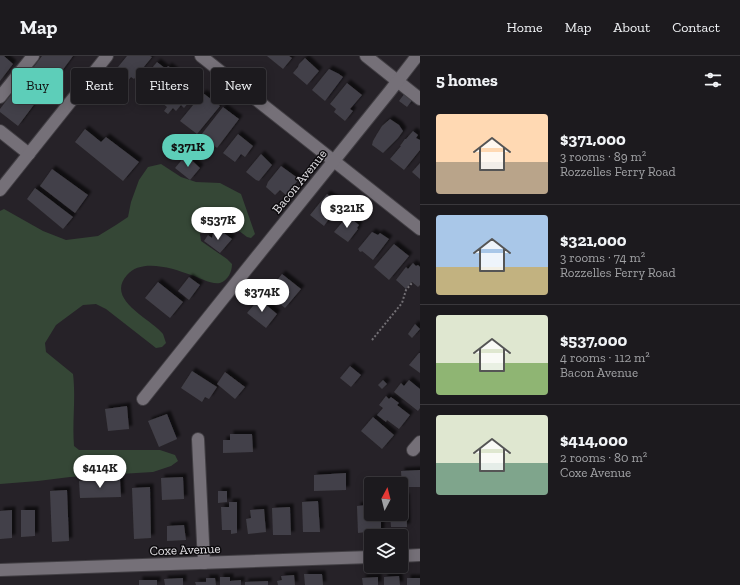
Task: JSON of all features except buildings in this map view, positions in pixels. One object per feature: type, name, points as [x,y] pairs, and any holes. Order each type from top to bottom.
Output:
[{"type":"street","points":[[0,97],[33,56]]},
{"type":"street","points":[[0,190],[106,56]]},
{"type":"street","points":[[201,56],[420,229]]},
{"type":"street","points":[[366,56],[420,99]]},
{"type":"street","name":"Bacon Avenue","points":[[143,399],[417,56]]},
{"type":"street","points":[[0,132],[29,154]]},
{"type":"street","points":[[198,439],[204,563]]},
{"type":"street","points":[[408,556],[420,555]]},
{"type":"street","name":"Coxe Avenue","points":[[0,570],[364,557]]},
{"type":"path","points":[[372,340],[402,303],[406,290],[412,283]]},
{"type":"green space","points":[[161,164],[181,177],[196,182],[220,183],[241,194],[255,234],[251,238],[247,237],[226,221],[214,216],[204,224],[200,234],[201,241],[232,264],[229,275],[220,283],[213,283],[167,267],[149,266],[140,267],[127,275],[122,284],[122,293],[125,300],[132,308],[163,334],[166,343],[162,347],[156,348],[106,309],[96,304],[83,305],[56,325],[45,343],[46,352],[73,374],[74,446],[79,450],[160,450],[175,455],[178,461],[171,466],[153,472],[70,477],[0,484],[0,211],[4,209],[43,231],[66,240],[98,236],[128,217],[131,202],[139,180],[148,167]]},
{"type":"water","points":[[199,143],[206,145],[208,149],[201,158],[198,159],[194,158],[192,155],[197,150]]}]
